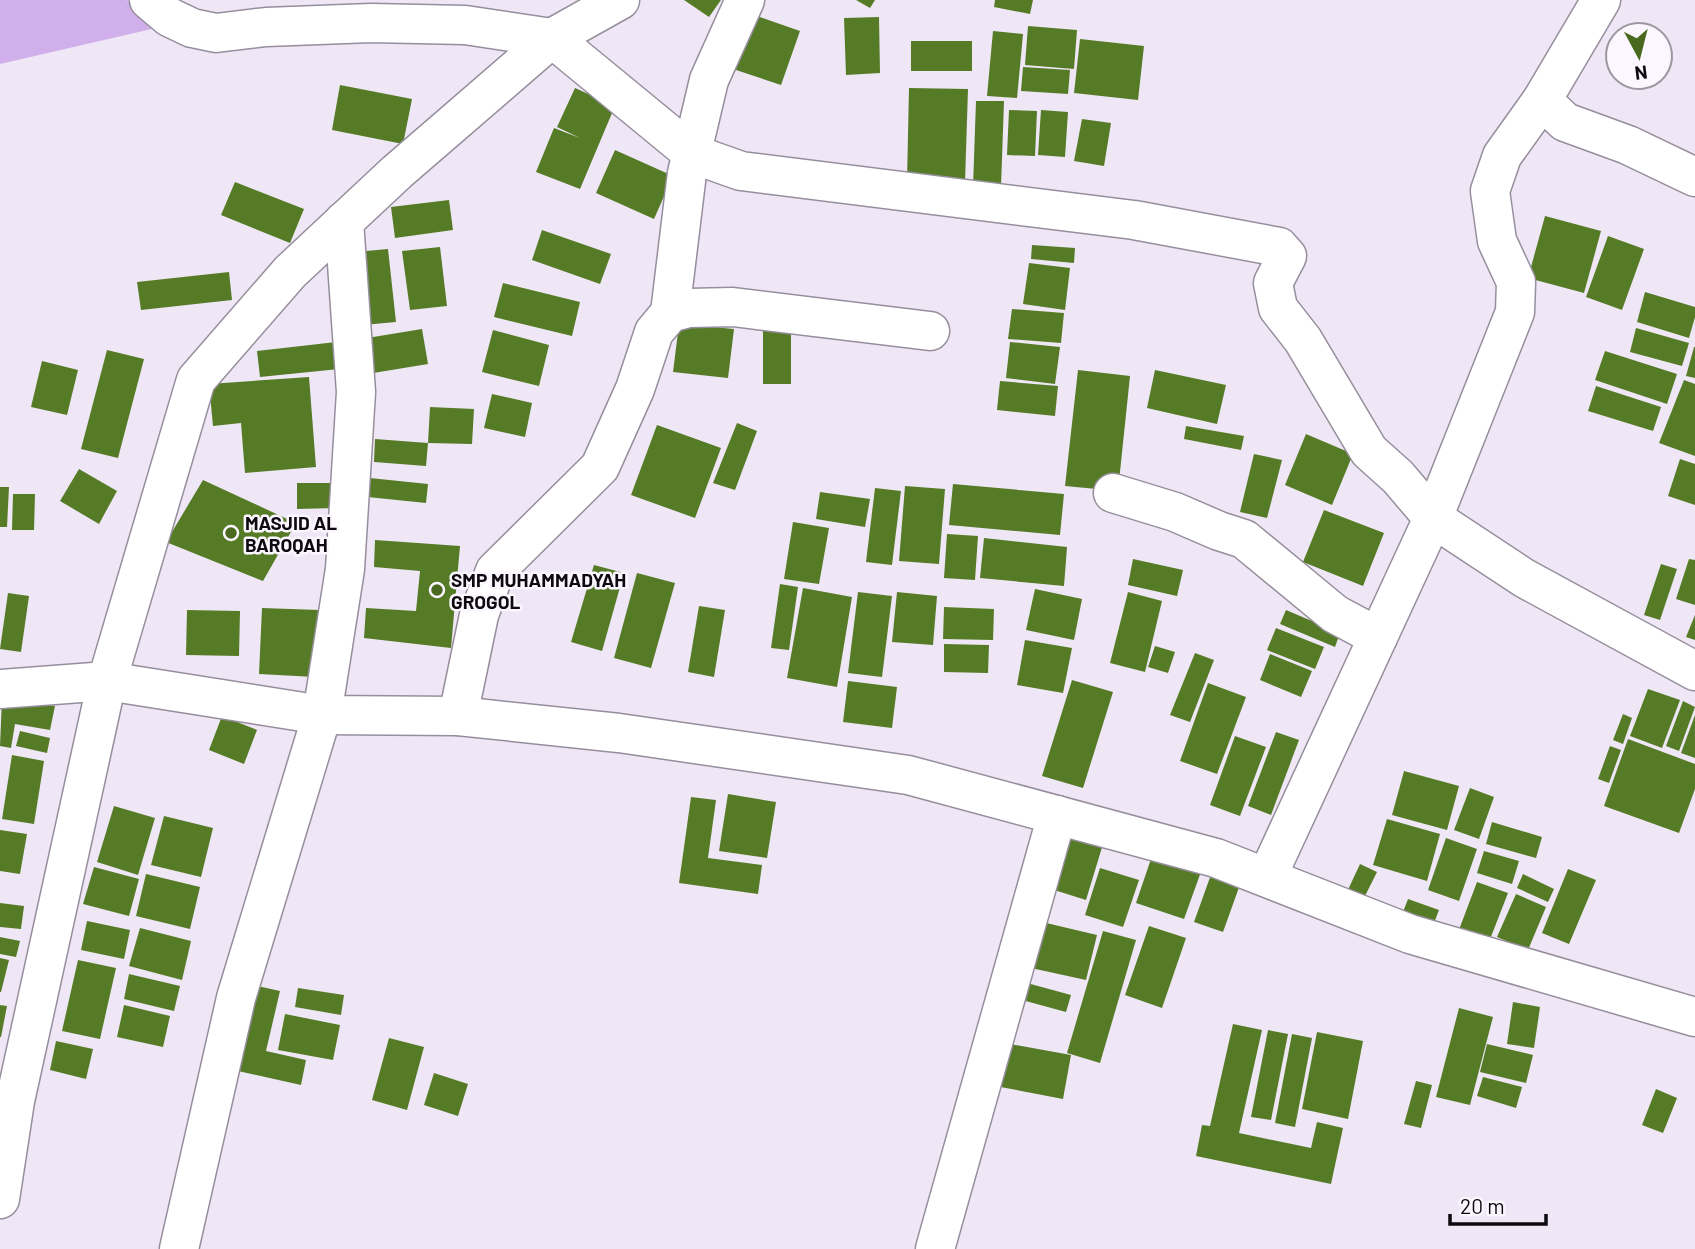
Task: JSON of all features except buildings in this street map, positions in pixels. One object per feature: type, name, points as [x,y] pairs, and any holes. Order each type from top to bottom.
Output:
[{"type":"street","points":[[149,0],[169,17],[192,28],[216,33],[266,27],[371,23],[465,25],[552,38],[693,154],[741,171],[1134,220],[1279,247],[1287,256],[1273,283],[1279,308],[1303,340],[1369,451],[1398,477],[1433,518],[1524,578],[1695,671]]},
{"type":"street","points":[[0,1199],[15,1101],[107,681],[196,380],[290,272],[397,172],[552,38],[620,0]]},
{"type":"street","points":[[458,716],[479,615],[495,571],[600,467],[635,389],[654,332],[670,313],[687,173],[709,80],[745,0]]},
{"type":"street","points":[[1267,877],[1433,518],[1515,312],[1516,282],[1497,241],[1490,191],[1502,156],[1542,100],[1601,0]]},
{"type":"street","points":[[1542,100],[1565,122],[1629,145],[1695,177]]},
{"type":"street","points":[[179,1249],[236,998],[322,715],[345,569],[356,392],[344,221]]},
{"type":"street","points":[[670,313],[688,308],[733,307],[930,331]]},
{"type":"street","points":[[1113,493],[1175,512],[1244,539],[1335,614],[1377,637]]},
{"type":"street","points":[[0,689],[107,681],[322,715],[458,716],[619,733],[908,775],[1216,858],[1410,934],[1695,1017]]},
{"type":"street","points":[[935,1249],[1057,815]]},
{"type":"shaded area","points":[[0,0],[127,0],[156,28],[0,64]]},
{"type":"place","name":"MASJID AL BAROQAH","points":[[231,533]]},
{"type":"place","name":"SMP MUHAMMADYAH GROGOL","points":[[437,590]]}]
